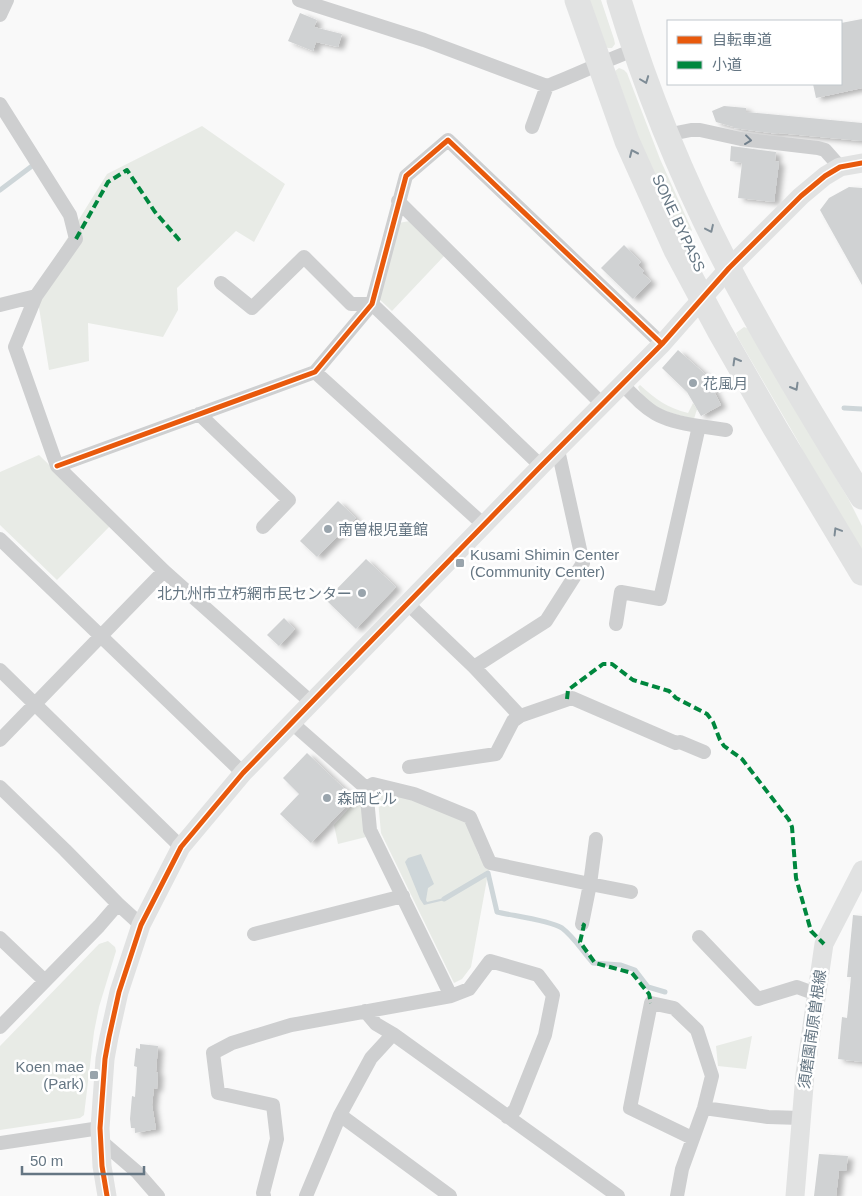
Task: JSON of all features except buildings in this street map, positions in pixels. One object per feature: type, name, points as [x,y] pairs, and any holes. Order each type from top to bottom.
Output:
[{"type":"highway","name":"SONE BYPASS","points":[[578,0],[627,141],[676,250],[770,420],[862,573]]},
{"type":"highway","name":"SONE BYPASS","points":[[619,0],[634,50],[666,135],[729,268],[753,315],[862,497]]},
{"type":"street","points":[[0,15],[7,0]]},
{"type":"street","points":[[298,0],[416,38],[546,86],[577,75],[599,63],[634,50]]},
{"type":"street","points":[[532,127],[546,86]]},
{"type":"street","points":[[0,104],[70,215],[76,239],[36,296],[15,347],[57,466],[164,571],[312,703]]},
{"type":"street","points":[[666,135],[700,130],[740,139],[826,150],[840,167]]},
{"type":"street","points":[[57,466],[315,372],[372,304],[406,176],[448,140],[662,344]]},
{"type":"street","points":[[107,1196],[102,1166],[101,1134],[105,1060],[109,1037],[119,992],[141,925],[181,847],[243,773],[662,344],[729,268],[801,196],[825,176],[840,167],[862,163]]},
{"type":"street","points":[[398,201],[602,404]]},
{"type":"street","points":[[221,283],[252,308],[304,257],[350,304],[372,304],[541,466]]},
{"type":"street","points":[[0,305],[36,296]]},
{"type":"street","points":[[315,372],[484,525]]},
{"type":"street","points":[[622,384],[647,409],[662,418],[678,423],[726,430]]},
{"type":"street","points":[[199,414],[289,500],[263,527]]},
{"type":"street","points":[[616,624],[621,592],[660,599],[699,426]]},
{"type":"street","points":[[474,667],[546,621],[583,563],[558,450]]},
{"type":"street","points":[[0,539],[243,773]]},
{"type":"street","points":[[0,740],[164,571]]},
{"type":"street","points":[[408,604],[474,667],[520,716]]},
{"type":"street","points":[[0,670],[181,847]]},
{"type":"street","points":[[410,767],[496,754],[513,721],[520,716],[572,698],[676,743],[680,742],[704,752]]},
{"type":"street","points":[[292,723],[366,788],[370,830],[452,996]]},
{"type":"street","points":[[366,788],[372,784],[414,794],[470,817],[490,863],[631,892]]},
{"type":"street","points":[[0,787],[141,925]]},
{"type":"street","points":[[582,924],[596,839]]},
{"type":"street","name":"須磨園南原曽根線","points":[[795,1196],[805,1074],[824,944],[862,870]]},
{"type":"street","points":[[254,934],[403,896]]},
{"type":"street","points":[[0,1027],[99,926],[118,904]]},
{"type":"street","points":[[699,937],[758,999],[797,987],[816,994]]},
{"type":"street","points":[[0,938],[45,982]]},
{"type":"street","points":[[264,1196],[263,1193],[277,1140],[273,1105],[218,1093],[213,1054],[232,1043],[290,1026],[452,996],[469,988],[490,961],[538,975],[553,995],[545,1034],[515,1110],[508,1117]]},
{"type":"street","points":[[677,1196],[682,1169],[704,1108],[712,1076],[696,1030],[674,1008],[652,1003],[630,1108],[692,1138]]},
{"type":"street","points":[[365,1011],[376,1024],[393,1034],[618,1196]]},
{"type":"street","points":[[306,1196],[340,1115],[371,1058],[393,1034]]},
{"type":"street","points":[[704,1108],[768,1118],[801,1118]]},
{"type":"street","points":[[340,1115],[450,1196]]},
{"type":"street","points":[[0,1143],[101,1134]]},
{"type":"street","points":[[101,1134],[158,1196]]},
{"type":"shaded area","points":[[587,0],[601,0],[614,39],[615,44],[612,48],[603,46]]},
{"type":"shaded area","points":[[619,68],[627,73],[660,159],[692,230],[688,236],[681,236],[648,166],[615,71]]},
{"type":"shaded area","points":[[202,126],[285,184],[254,242],[236,231],[177,288],[178,310],[163,337],[88,323],[89,361],[49,370],[36,289],[107,174]]},
{"type":"shaded area","points":[[410,221],[445,255],[392,311],[377,297],[398,223]]},
{"type":"shaded area","points":[[744,327],[749,329],[849,500],[862,526],[862,558],[832,511],[799,443],[738,338],[736,333]]},
{"type":"shaded area","points":[[640,385],[662,402],[681,411],[688,413],[693,403],[697,409],[694,419],[662,409],[647,401],[638,387]]},
{"type":"shaded area","points":[[39,455],[111,525],[57,580],[0,525],[0,472]]},
{"type":"shaded area","points":[[377,789],[421,801],[465,819],[479,856],[489,868],[471,967],[462,979],[454,983],[381,833]]},
{"type":"shaded area","points":[[362,794],[366,837],[338,844],[334,825]]},
{"type":"shaded area","points":[[421,854],[434,884],[428,888],[427,902],[444,898],[445,900],[424,905],[420,899],[405,862],[408,858]]},
{"type":"shaded area","points":[[108,941],[115,947],[116,951],[99,1007],[94,1032],[84,1115],[80,1118],[0,1130],[0,1046],[99,944]]},
{"type":"shaded area","points":[[752,1036],[746,1069],[718,1066],[716,1046]]},
{"type":"waterway","points":[[0,190],[32,166]]},
{"type":"waterway","points":[[844,408],[862,409]]},
{"type":"waterway","points":[[444,899],[488,873],[497,912],[556,925],[562,928],[574,940],[593,963],[621,965],[635,970],[648,987],[665,992]]},
{"type":"marked path","points":[[76,239],[108,182],[127,170],[155,212],[181,242]]},
{"type":"marked path","points":[[567,699],[568,690],[603,664],[612,664],[633,680],[669,691],[676,698],[707,714],[713,722],[724,746],[742,759],[789,820],[792,827],[796,878],[811,931],[824,944]]},
{"type":"marked path","points":[[582,924],[584,925],[580,942],[595,963],[632,973],[649,994],[651,1003]]},
{"type":"cycle path","points":[[57,466],[315,372],[372,304],[406,176],[448,140],[662,344]]},
{"type":"cycle path","points":[[107,1196],[102,1166],[100,1128],[105,1059],[109,1037],[119,992],[141,925],[181,847],[243,773],[662,344],[729,268],[801,196],[825,176],[840,167],[862,163]]},
{"type":"place","name":"花風月","points":[[693,383]]},
{"type":"place","name":"南曽根児童館","points":[[328,529]]},
{"type":"place","name":"Kusami Shimin Center (Community Center)","points":[[460,563]]},
{"type":"place","name":"北九州市立朽網市民センター","points":[[362,593]]},
{"type":"place","name":"森岡ビル","points":[[327,798]]},
{"type":"place","name":"Koen mae (Park)","points":[[94,1075]]}]
